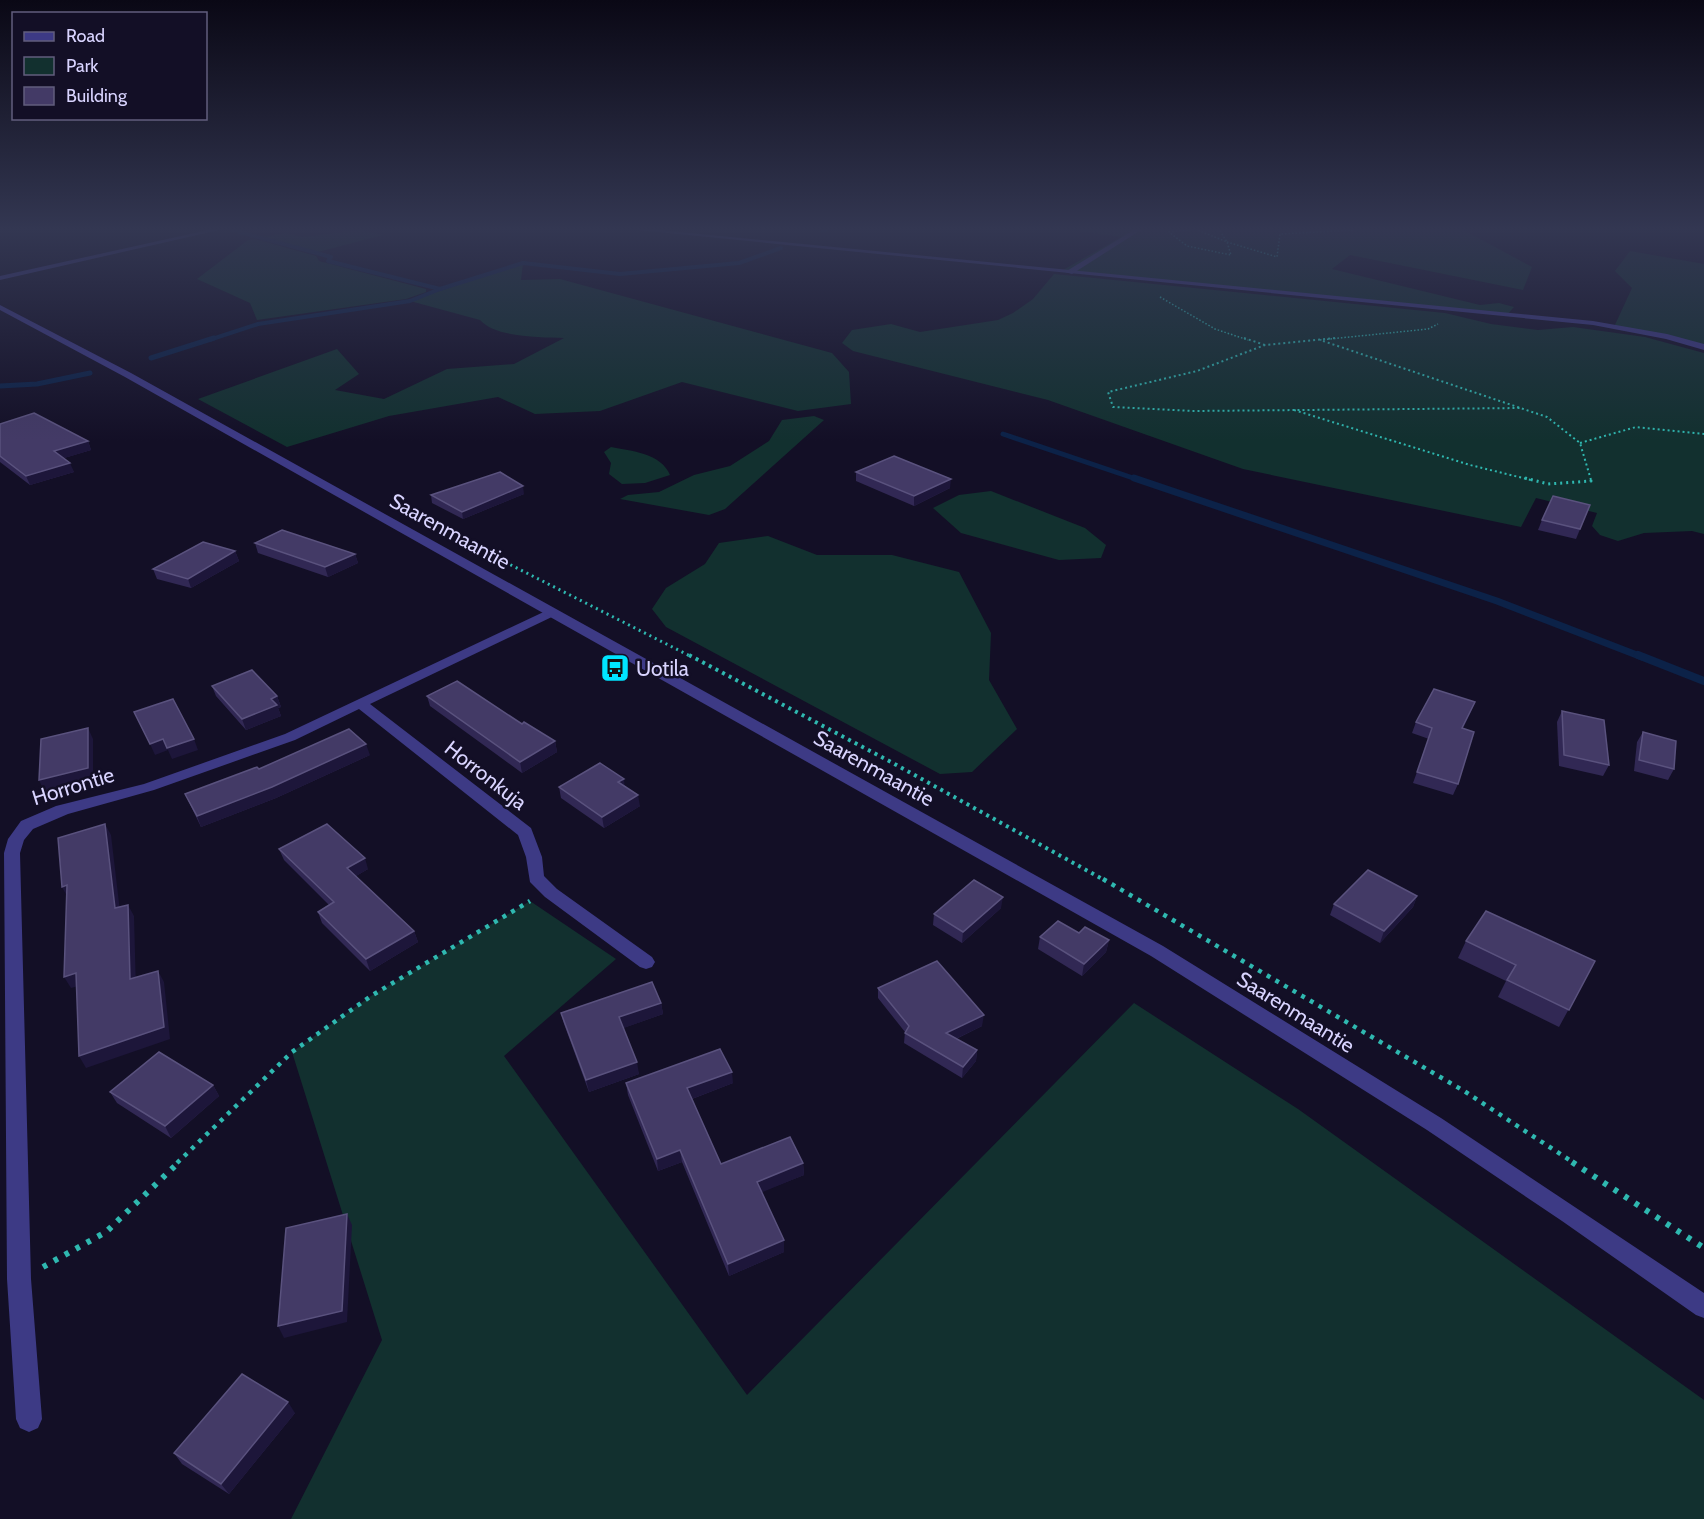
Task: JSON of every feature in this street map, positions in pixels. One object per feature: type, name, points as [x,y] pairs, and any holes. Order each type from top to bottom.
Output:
[{"type":"street","points":[[1339,299],[1593,324],[1667,337],[1704,347]]},
{"type":"street","name":"Saarenmaantie","points":[[0,307],[128,375],[1157,951],[1316,1048],[1580,1219],[1704,1307]]},
{"type":"street","name":"Horrontie","points":[[29,1419],[19,1279],[12,853],[15,839],[27,825],[62,810],[149,787],[290,737],[552,612]]},
{"type":"street","name":"Horronkuja","points":[[360,703],[525,832],[534,857],[536,878],[551,893],[646,962]]},
{"type":"path","points":[[1164,299],[1215,329],[1265,345]]},
{"type":"path","points":[[1462,311],[1428,329],[1265,345],[1197,371],[1108,392],[1113,407],[1192,411],[1522,408]]},
{"type":"path","points":[[1291,409],[1470,465],[1548,483],[1591,481],[1580,442],[1547,417],[1319,340]]},
{"type":"path","points":[[1580,442],[1636,427],[1704,434]]},
{"type":"path","points":[[496,558],[612,615],[891,762],[1132,895],[1464,1091],[1704,1248]]},
{"type":"path","points":[[19,1279],[106,1232],[292,1052],[371,996],[530,901],[551,893]]},
{"type":"green space","points":[[241,299],[406,299],[257,320],[250,303]]},
{"type":"green space","points":[[416,299],[633,299],[832,353],[849,372],[851,404],[798,411],[682,382],[600,411],[535,414],[498,397],[389,416],[287,447],[198,399],[337,349],[359,374],[335,390],[384,399],[447,369],[514,364],[564,338],[532,337],[508,333],[487,326],[480,320],[410,301]]},
{"type":"green space","points":[[1033,299],[1304,299],[1445,313],[1491,324],[1538,330],[1573,327],[1645,337],[1704,353],[1704,534],[1692,531],[1644,533],[1618,541],[1600,535],[1592,526],[1597,513],[1536,498],[1521,527],[1243,469],[1048,400],[853,351],[842,343],[852,330],[891,324],[920,332],[998,320]]},
{"type":"green space","points":[[1348,299],[1455,299],[1480,305],[1499,303],[1514,307],[1507,315]]},
{"type":"green space","points":[[1627,299],[1704,299],[1704,347],[1614,327]]},
{"type":"green space","points":[[814,416],[824,420],[725,509],[709,515],[620,499],[628,495],[659,492],[694,475],[730,466],[769,441],[782,420]]},
{"type":"green space","points":[[611,447],[645,454],[660,462],[670,475],[645,483],[622,484],[609,474],[611,463],[604,452]]},
{"type":"green space","points":[[991,491],[1085,528],[1106,545],[1101,558],[1059,560],[961,533],[933,508],[959,495]]},
{"type":"green space","points":[[768,536],[817,555],[892,555],[959,572],[991,633],[989,680],[1017,729],[972,772],[940,774],[666,627],[652,609],[666,588],[705,564],[719,543]]},
{"type":"green space","points":[[530,901],[616,959],[504,1056],[747,1395],[1134,1003],[1298,1109],[1704,1400],[1704,1519],[291,1519],[382,1340],[292,1052],[371,996]]},
{"type":"building","points":[[34,413],[88,441],[54,451],[70,463],[26,476],[0,456],[0,424]]},
{"type":"building","points":[[894,456],[951,479],[914,496],[856,472]]},
{"type":"building","points":[[500,472],[523,486],[462,512],[431,495]]},
{"type":"building","points":[[1553,496],[1590,505],[1580,529],[1542,520]]},
{"type":"building","points":[[282,530],[355,554],[325,567],[255,543]]},
{"type":"building","points":[[203,542],[235,551],[188,579],[153,569]]},
{"type":"building","points":[[252,670],[277,696],[271,699],[277,705],[242,719],[212,686]]},
{"type":"building","points":[[457,681],[522,724],[524,722],[555,741],[520,762],[427,696]]},
{"type":"building","points":[[1434,689],[1475,702],[1462,728],[1474,732],[1458,784],[1417,772],[1432,728],[1416,722]]},
{"type":"building","points":[[173,699],[194,739],[167,748],[163,739],[150,744],[134,712]]},
{"type":"building","points":[[1562,711],[1604,720],[1609,765],[1564,755]]},
{"type":"building","points":[[88,728],[88,768],[39,780],[41,739]]},
{"type":"building","points":[[349,729],[366,744],[272,787],[197,816],[185,794],[257,767],[259,769]]},
{"type":"building","points":[[1643,732],[1676,741],[1674,769],[1639,760]]},
{"type":"building","points":[[600,763],[624,779],[618,782],[638,795],[602,817],[559,787]]},
{"type":"building","points":[[105,824],[115,908],[128,905],[130,979],[158,971],[164,1027],[79,1056],[76,973],[64,977],[67,885],[62,887],[58,838]]},
{"type":"building","points":[[327,824],[365,858],[347,868],[414,931],[366,959],[318,912],[334,902],[279,849]]},
{"type":"building","points":[[1368,870],[1417,896],[1384,931],[1334,904]]},
{"type":"building","points":[[974,880],[1003,897],[963,932],[934,914]]},
{"type":"building","points":[[1486,911],[1595,961],[1569,1010],[1507,980],[1516,965],[1466,941]]},
{"type":"building","points":[[1058,921],[1079,933],[1085,927],[1109,940],[1084,964],[1040,937]]},
{"type":"building","points":[[937,961],[984,1015],[946,1033],[977,1050],[963,1067],[905,1033],[909,1026],[878,988]]},
{"type":"building","points":[[652,982],[661,1003],[619,1017],[637,1062],[586,1080],[561,1013]]},
{"type":"building","points":[[720,1049],[732,1072],[687,1088],[721,1164],[790,1137],[803,1163],[757,1182],[784,1240],[728,1264],[680,1150],[657,1159],[626,1083]]},
{"type":"building","points":[[159,1052],[213,1085],[165,1126],[110,1092]]},
{"type":"building","points":[[347,1214],[342,1311],[278,1326],[286,1228]]},
{"type":"building","points":[[242,1374],[288,1402],[221,1484],[174,1453]]},
{"type":"waterway","points":[[209,340],[258,324],[415,299]]},
{"type":"waterway","points":[[151,358],[214,338]]},
{"type":"waterway","points":[[0,386],[37,384],[90,373]]},
{"type":"waterway","points":[[1003,434],[1139,480]]},
{"type":"waterway","points":[[1134,478],[1497,601],[1642,657]]},
{"type":"waterway","points":[[1638,655],[1704,681]]},
{"type":"place","name":"Uotila","points":[[615,668]]}]
